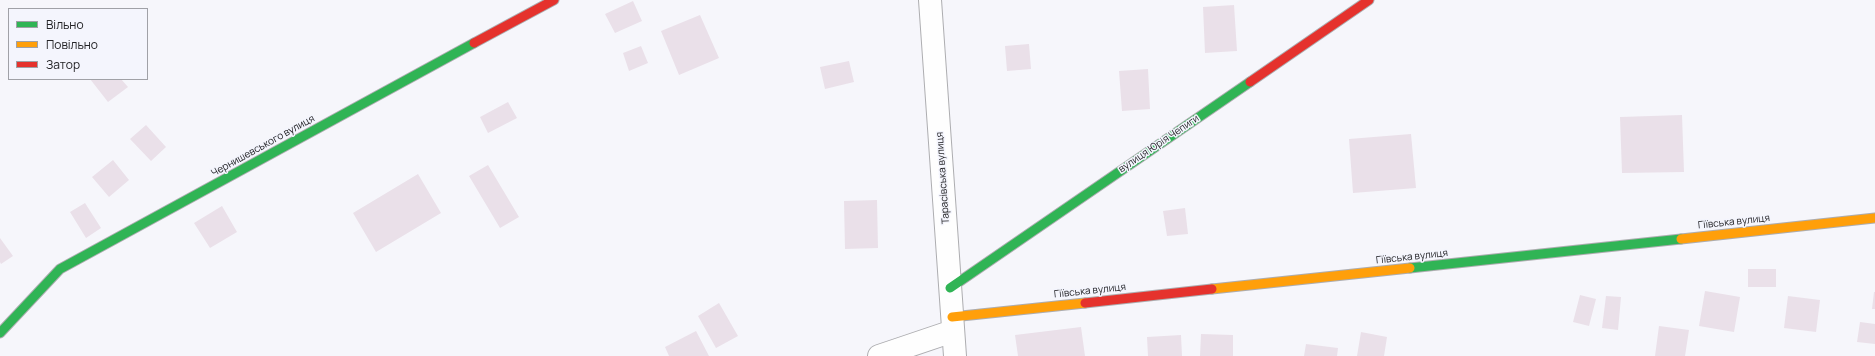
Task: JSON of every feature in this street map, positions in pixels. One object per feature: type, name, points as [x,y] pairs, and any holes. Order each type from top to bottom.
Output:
[{"type":"street","name":"Чернишевського вулиця","points":[[0,333],[60,269],[554,0]]},
{"type":"street","name":"Тарасівська вулиця","points":[[930,0],[955,356]]},
{"type":"street","name":"вулиця Юрія Чепиги","points":[[950,288],[1369,0]]},
{"type":"street","name":"Гіївська вулиця","points":[[953,324],[1875,218]]},
{"type":"street","points":[[879,356],[953,324]]},
{"type":"building","points":[[633,1],[642,21],[615,33],[605,14]]},
{"type":"building","points":[[1234,5],[1237,51],[1205,53],[1203,7]]},
{"type":"building","points":[[700,15],[719,58],[679,75],[661,31]]},
{"type":"building","points":[[1029,44],[1031,69],[1007,71],[1005,46]]},
{"type":"building","points":[[641,46],[648,63],[629,71],[623,53]]},
{"type":"building","points":[[849,61],[854,82],[825,89],[820,67]]},
{"type":"building","points":[[1148,69],[1150,109],[1122,111],[1119,71]]},
{"type":"building","points":[[91,80],[122,80],[128,87],[108,102]]},
{"type":"building","points":[[508,102],[517,118],[488,133],[480,117]]},
{"type":"building","points":[[1682,115],[1684,172],[1622,173],[1620,117]]},
{"type":"building","points":[[146,125],[166,147],[151,161],[130,139]]},
{"type":"building","points":[[1411,134],[1416,188],[1353,193],[1349,139]]},
{"type":"building","points":[[113,160],[129,180],[109,197],[92,177]]},
{"type":"building","points":[[488,165],[519,217],[500,228],[469,176]]},
{"type":"building","points":[[418,174],[441,213],[376,252],[353,213]]},
{"type":"building","points":[[877,200],[878,248],[845,249],[844,201]]},
{"type":"building","points":[[85,203],[101,228],[86,238],[70,212]]},
{"type":"building","points":[[222,206],[237,232],[210,248],[194,223]]},
{"type":"building","points":[[1185,208],[1188,234],[1167,236],[1163,211]]},
{"type":"building","points":[[0,238],[13,256],[1,264],[0,262]]},
{"type":"building","points":[[1748,269],[1776,269],[1776,287],[1748,287]]},
{"type":"building","points":[[1705,291],[1740,297],[1734,332],[1699,326]]},
{"type":"building","points":[[1874,292],[1875,309],[1872,309]]},
{"type":"building","points":[[1580,295],[1596,299],[1589,326],[1573,322]]},
{"type":"building","points":[[1606,296],[1621,297],[1618,330],[1602,328]]},
{"type":"building","points":[[1788,296],[1820,300],[1816,332],[1784,328]]},
{"type":"building","points":[[719,303],[738,336],[716,348],[698,316]]},
{"type":"building","points":[[1860,322],[1875,324],[1875,344],[1857,342]]},
{"type":"building","points":[[1659,326],[1689,330],[1685,356],[1655,356]]},
{"type":"building","points":[[1081,327],[1085,356],[1018,356],[1015,335]]},
{"type":"building","points":[[696,331],[709,356],[669,356],[665,347]]},
{"type":"building","points":[[1361,332],[1387,337],[1384,356],[1357,356]]},
{"type":"building","points":[[1201,334],[1233,335],[1233,356],[1200,356]]},
{"type":"building","points":[[1181,335],[1182,356],[1148,356],[1147,337]]},
{"type":"building","points":[[1306,344],[1338,348],[1337,356],[1304,356]]},
{"type":"traffic: fast","points":[[0,333],[60,269],[474,43]]},
{"type":"traffic: fast","points":[[950,288],[1250,82]]},
{"type":"traffic: fast","points":[[1410,268],[1681,239]]},
{"type":"traffic: slow","points":[[1681,239],[1875,218]]},
{"type":"traffic: slow","points":[[1212,289],[1410,268]]},
{"type":"traffic: slow","points":[[952,317],[1085,303]]},
{"type":"traffic: jam","points":[[474,43],[554,0]]},
{"type":"traffic: jam","points":[[1250,82],[1369,0]]},
{"type":"traffic: jam","points":[[1085,303],[1212,289]]}]
